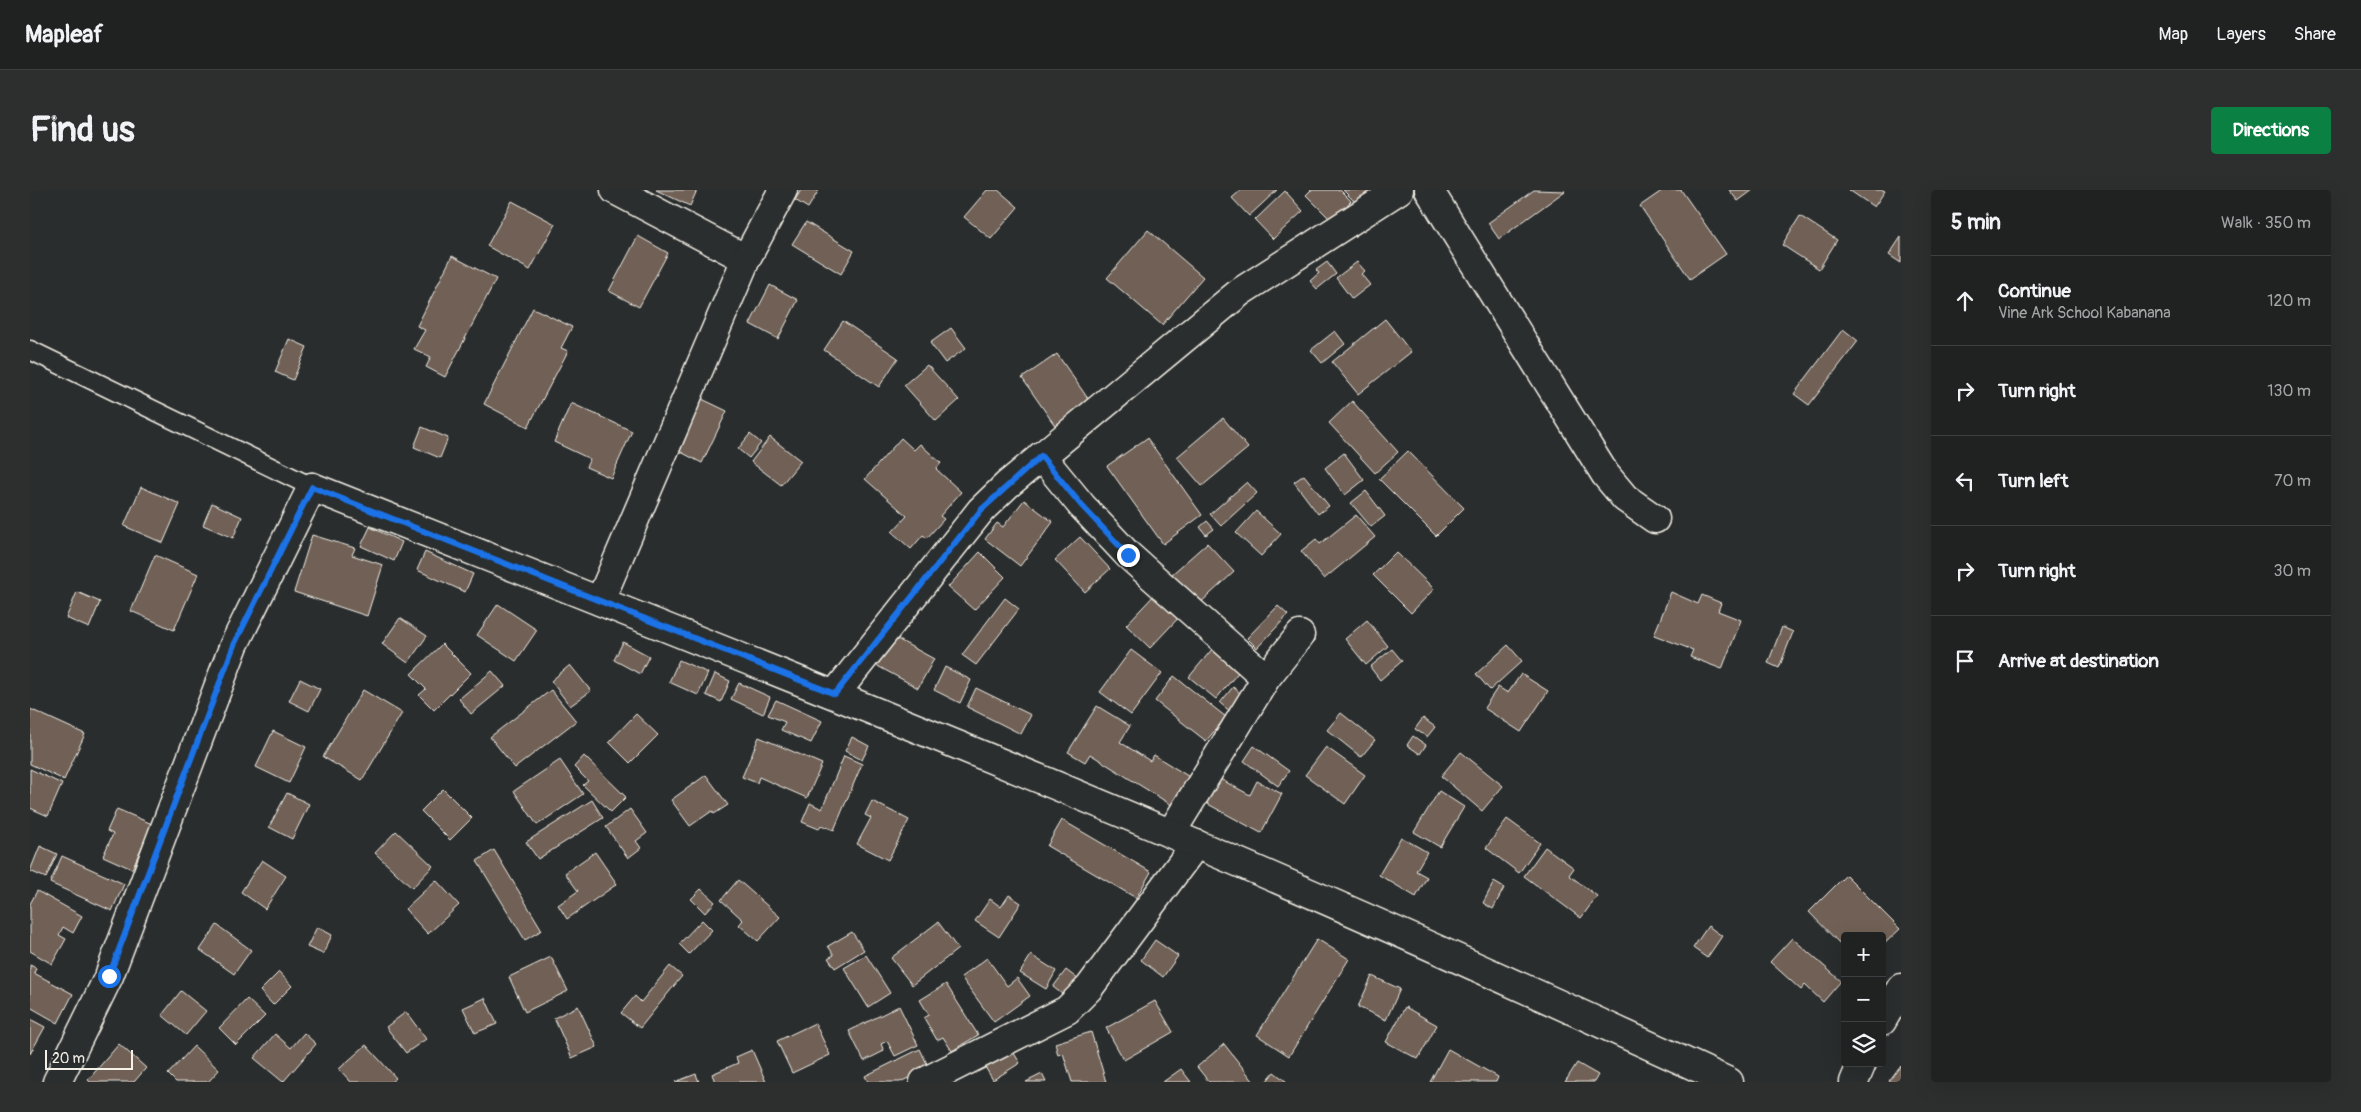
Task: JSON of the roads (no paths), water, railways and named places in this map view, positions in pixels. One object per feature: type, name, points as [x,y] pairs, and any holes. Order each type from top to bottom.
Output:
[{"type":"street","points":[[615,190],[746,259]]},
{"type":"street","points":[[600,601],[746,259],[783,190]]},
{"type":"street","points":[[835,694],[981,510],[1041,456],[1118,396],[1240,292],[1398,190]]},
{"type":"street","points":[[1429,190],[1605,474],[1626,498],[1654,519]]},
{"type":"street","points":[[1041,456],[1082,506],[1128,555],[1266,678]]},
{"type":"street","points":[[57,1082],[109,976],[234,645],[312,487],[835,694],[1171,833],[1509,980],[1729,1082]]},
{"type":"street","points":[[1171,833],[1266,678],[1300,635]]},
{"type":"street","points":[[924,1082],[1067,1010],[1089,988],[1196,844]]},
{"type":"street","points":[[1886,1014],[1901,988]]},
{"type":"street","points":[[1854,1082],[1860,1067]]},
{"type":"lane","points":[[30,350],[312,487]]}]
